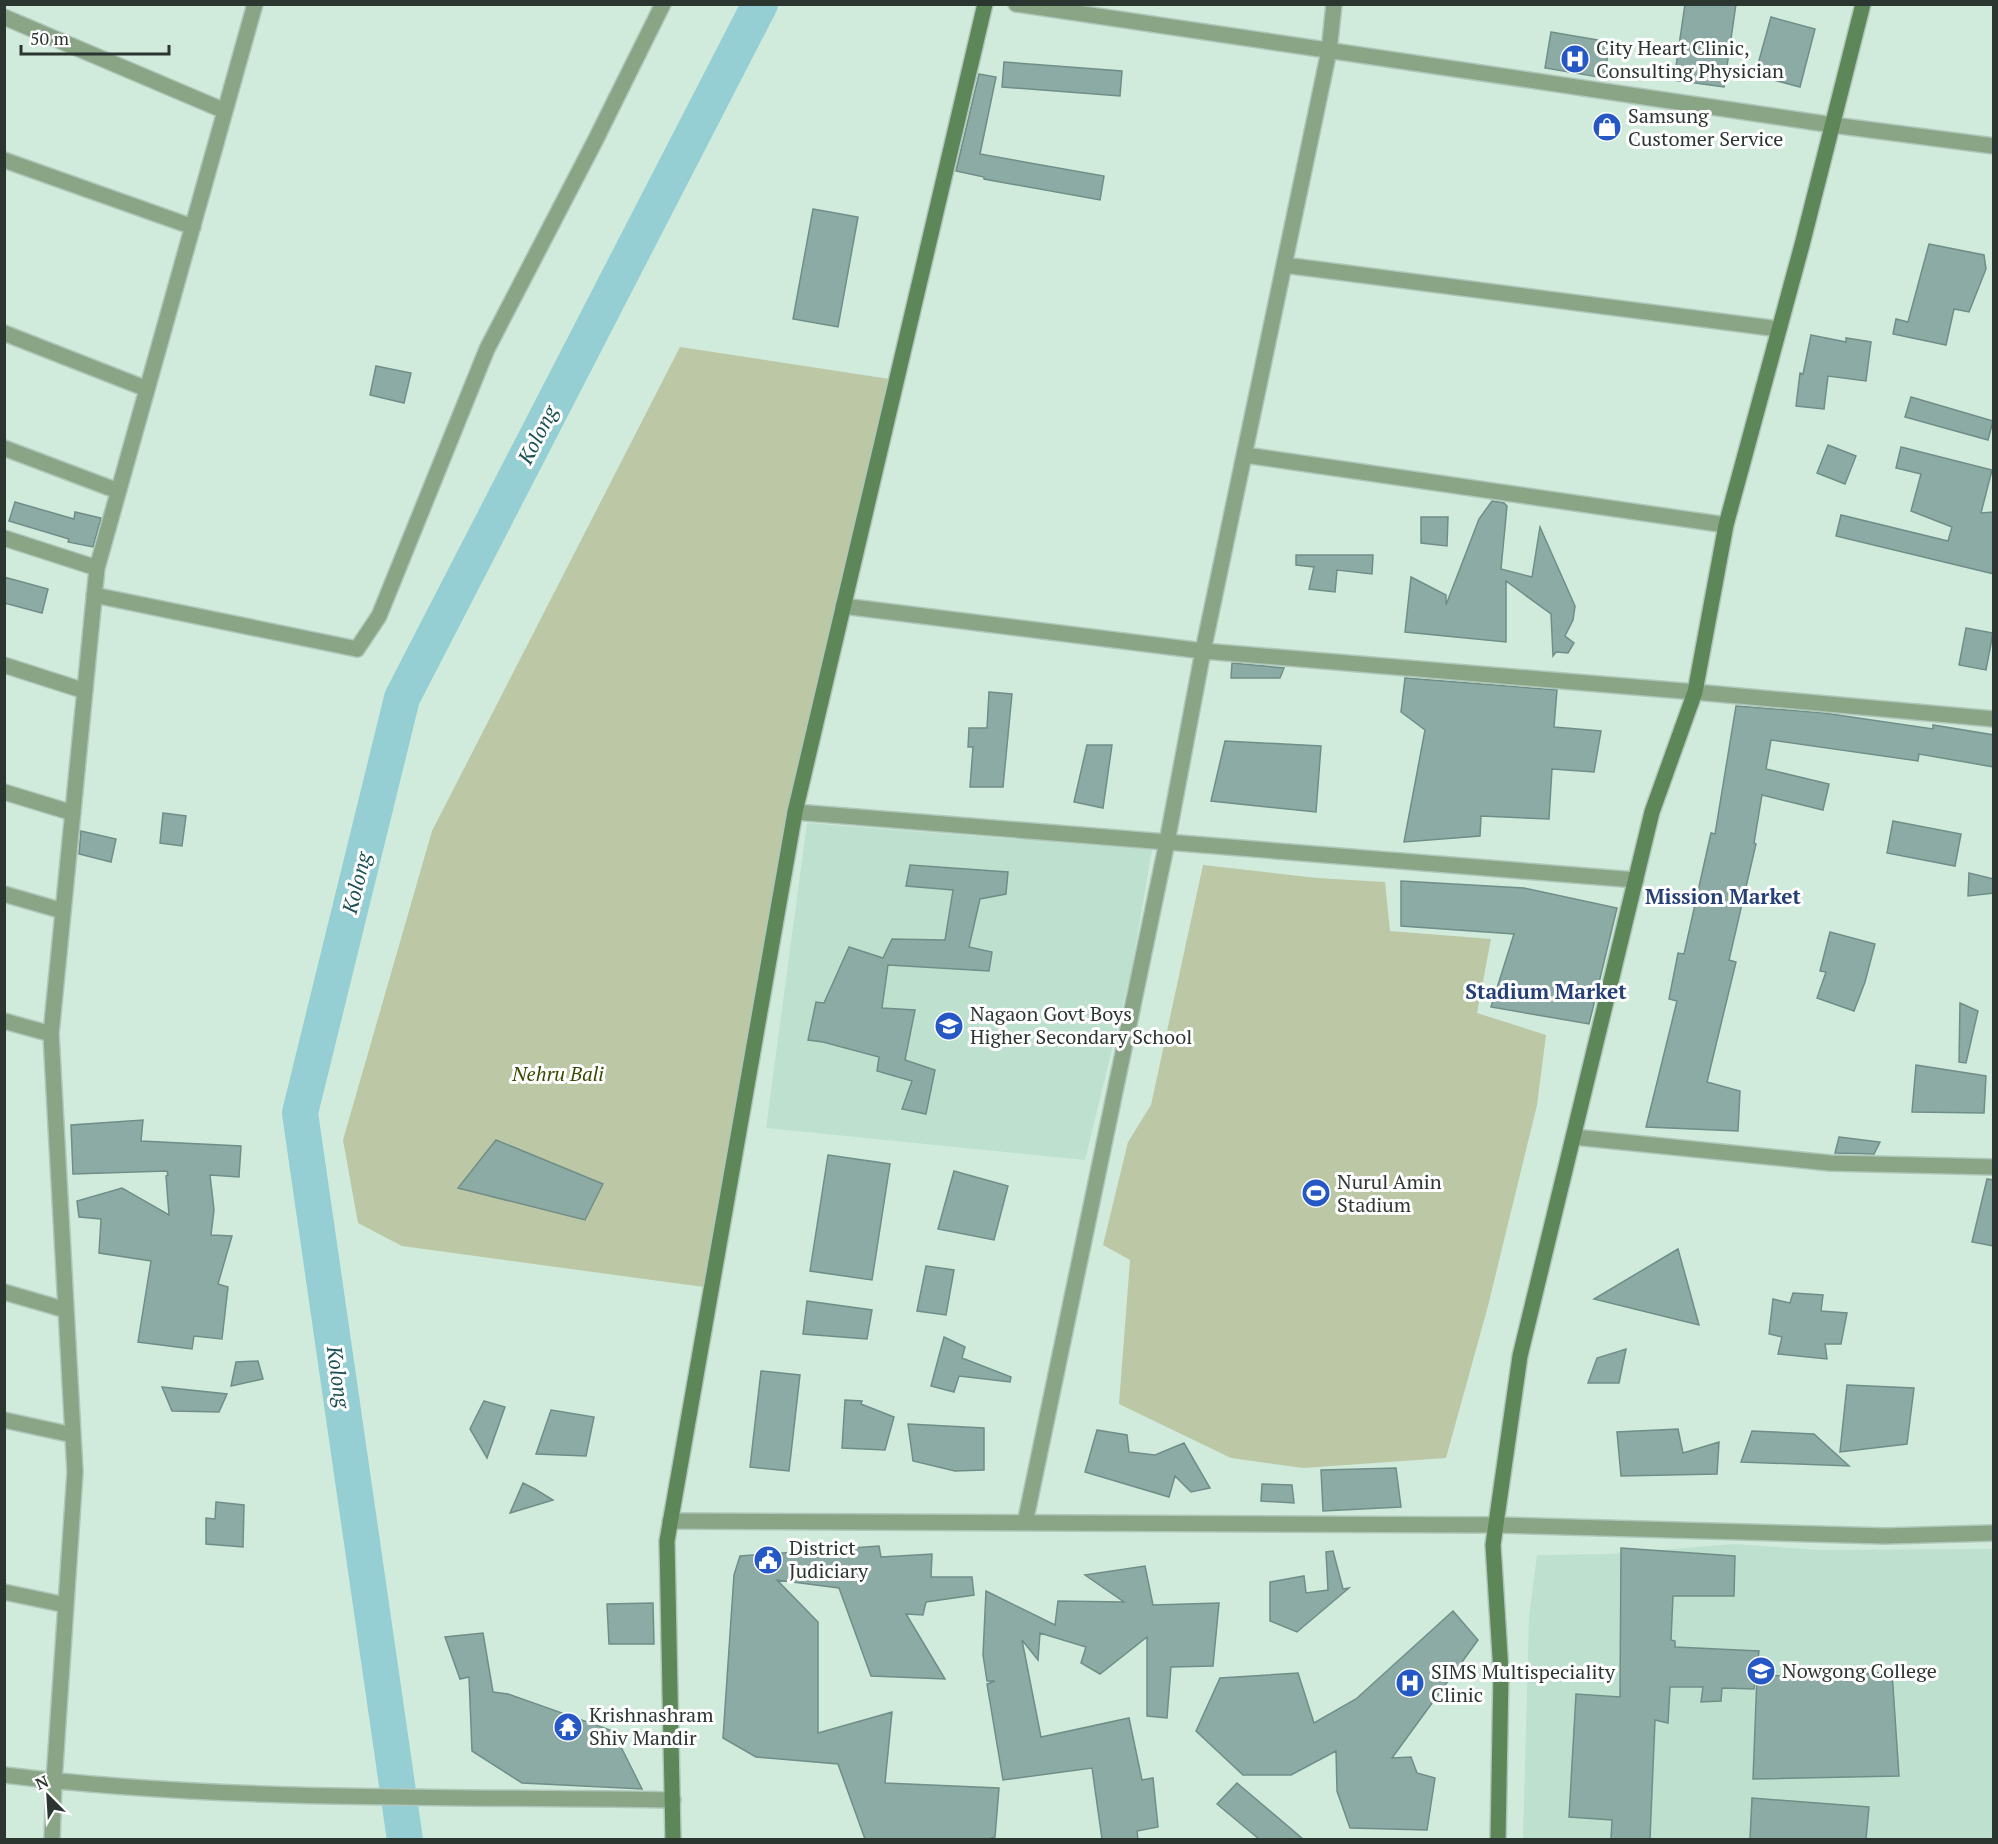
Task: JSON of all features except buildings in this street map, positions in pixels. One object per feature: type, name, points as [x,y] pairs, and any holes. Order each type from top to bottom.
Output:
[{"type":"main road","points":[[673,1839],[667,1541],[670,1521],[795,812],[985,4]]},
{"type":"main road","points":[[1498,1839],[1501,1672],[1493,1545],[1520,1356],[1652,812],[1695,692],[1726,525],[1863,4]]},
{"type":"street","points":[[94,595],[357,649],[379,616],[487,349],[663,4]]},
{"type":"street","points":[[1016,4],[1833,125],[1994,146]]},
{"type":"street","points":[[1025,1523],[1167,842],[1203,651],[1329,51],[1334,4]]},
{"type":"street","points":[[52,1839],[75,1472],[51,1034],[94,595],[97,568],[225,111],[249,6]]},
{"type":"street","points":[[4,17],[225,111]]},
{"type":"street","points":[[4,160],[193,227]]},
{"type":"street","points":[[1284,265],[1779,328]]},
{"type":"street","points":[[4,333],[147,389]]},
{"type":"street","points":[[4,448],[118,491]]},
{"type":"street","points":[[1245,455],[1726,525]]},
{"type":"street","points":[[4,538],[97,568]]},
{"type":"street","points":[[843,606],[1203,651],[1695,692],[1994,720]]},
{"type":"street","points":[[4,665],[85,691]]},
{"type":"street","points":[[4,792],[73,813]]},
{"type":"street","points":[[795,812],[1636,880]]},
{"type":"street","points":[[4,894],[63,911]]},
{"type":"street","points":[[4,1021],[51,1034]]},
{"type":"street","points":[[1574,1137],[1830,1163],[1994,1167]]},
{"type":"street","points":[[4,1292],[66,1310]]},
{"type":"street","points":[[4,1420],[73,1435]]},
{"type":"street","points":[[670,1521],[1496,1525],[1885,1536],[1994,1533]]},
{"type":"street","points":[[4,1592],[66,1605]]},
{"type":"street","points":[[4,1774],[54,1781],[266,1794],[673,1800]]},
{"type":"shaded area","name":"Nagaon Govt Boys Higher Secondary School","points":[[807,823],[1152,850],[1132,967],[1085,1160],[766,1128]]},
{"type":"shaded area","name":"Nowgong College","points":[[1734,1544],[1817,1550],[1993,1549],[1993,1839],[1523,1840],[1529,1617],[1537,1555],[1610,1554]]},
{"type":"green space","name":"Nehru Bali","points":[[680,347],[896,380],[795,812],[711,1288],[402,1246],[358,1223],[343,1140],[432,831]]},
{"type":"green space","name":"Nurul Amin Stadium","points":[[1203,865],[1317,878],[1385,882],[1390,931],[1491,939],[1477,1013],[1546,1035],[1537,1105],[1488,1306],[1446,1458],[1303,1468],[1231,1458],[1119,1404],[1130,1260],[1103,1245],[1128,1142],[1151,1105]]},
{"type":"waterway","name":"Kolong","points":[[405,1840],[300,1113],[402,698],[760,4]]},
{"type":"place","name":"City Heart Clinic, Consulting Physician","points":[[1575,59]]},
{"type":"place","name":"Samsung Customer Service","points":[[1607,127]]},
{"type":"place","name":"Nagaon Govt Boys Higher Secondary School","points":[[949,1026]]},
{"type":"place","name":"Nurul Amin Stadium","points":[[1316,1193]]},
{"type":"place","name":"District Judiciary","points":[[768,1560]]},
{"type":"place","name":"Nowgong College","points":[[1761,1671]]},
{"type":"place","name":"SIMS Multispeciality Clinic","points":[[1410,1683]]},
{"type":"place","name":"Krishnashram Shiv Mandir","points":[[568,1727]]},
{"type":"district","name":"Mission Market","points":[[1723,897]]},
{"type":"district","name":"Stadium Market","points":[[1546,992]]}]
